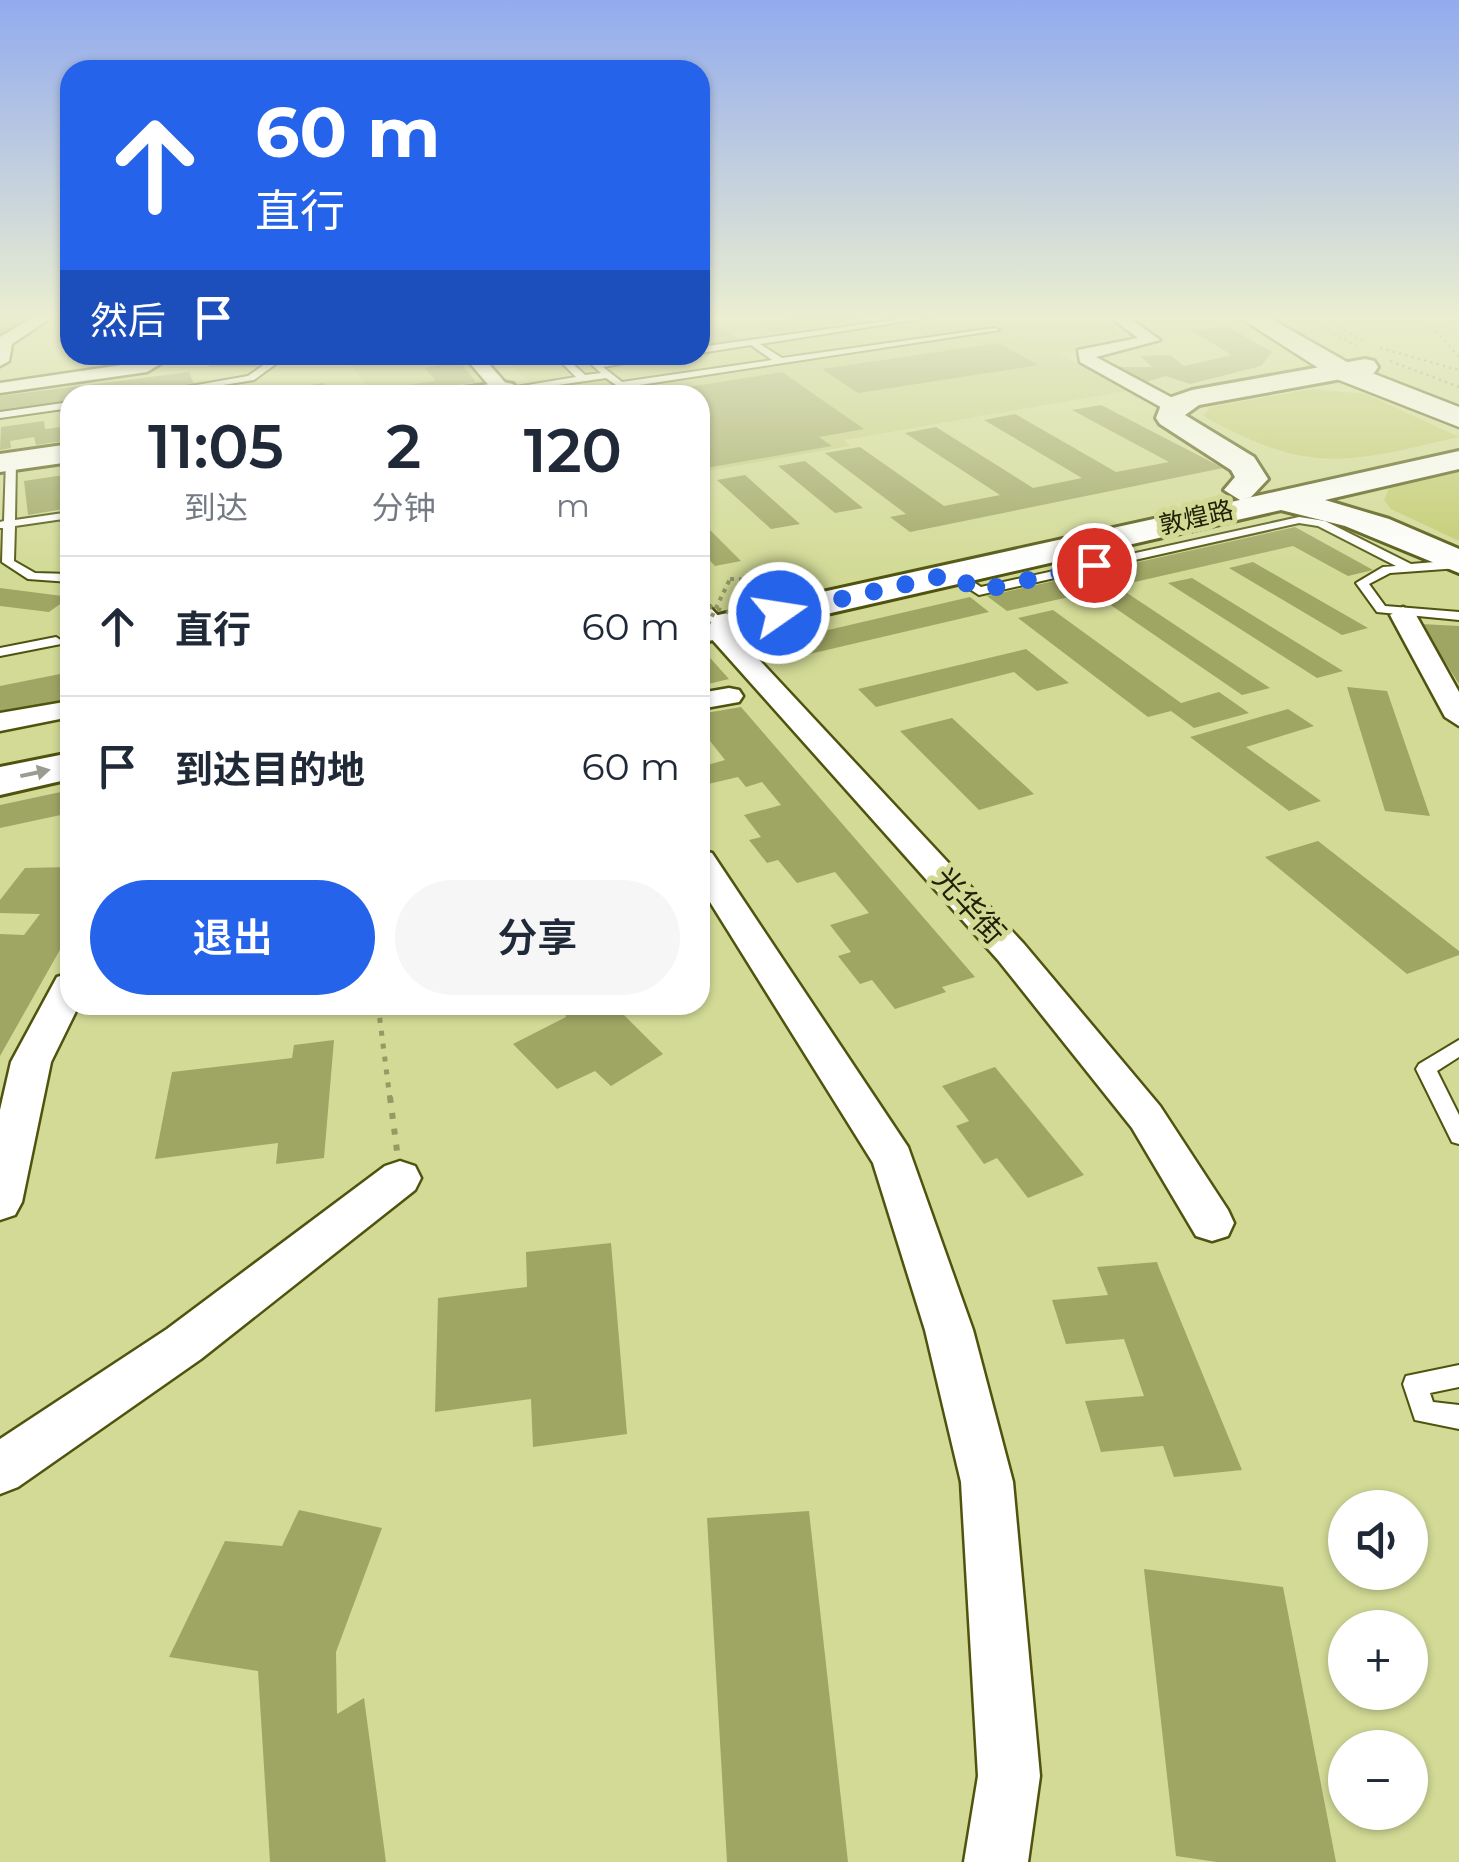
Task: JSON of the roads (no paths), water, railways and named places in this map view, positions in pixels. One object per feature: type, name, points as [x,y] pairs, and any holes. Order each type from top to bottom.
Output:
[{"type":"highway","points":[[1429,404],[1459,418]]},
{"type":"main road","points":[[1177,404],[1172,406],[1170,418],[1243,464],[1252,478],[1253,496],[1330,509],[1388,529],[1459,563]]},
{"type":"main road","points":[[1216,445],[1280,465],[1350,468]]},
{"type":"main road","name":"敦煌路","points":[[710,617],[951,574],[1350,468],[1459,446]]},
{"type":"main road","points":[[5,462],[60,454]]},
{"type":"main road","name":"敦煌路","points":[[710,616],[802,581],[1253,496],[1385,477],[1459,460]]},
{"type":"main road","points":[[1385,477],[1353,487],[1354,502],[1388,529]]},
{"type":"main road","points":[[0,744],[60,732]]},
{"type":"main road","points":[[0,781],[60,768]]},
{"type":"street","points":[[1168,404],[1172,406]]},
{"type":"street","points":[[1403,615],[1459,717]]},
{"type":"street","name":"光华街","points":[[710,625],[1011,952],[1146,1117],[1212,1222]]},
{"type":"street","points":[[710,699],[729,696]]},
{"type":"street","points":[[0,722],[60,710]]},
{"type":"street","points":[[710,875],[894,1159],[950,1330],[987,1482],[1010,1776],[996,1862]]},
{"type":"street","points":[[0,1202],[31,1062],[60,1005]]},
{"type":"street","points":[[0,1469],[184,1344],[400,1178]]},
{"type":"lane","points":[[0,414],[60,406]]},
{"type":"lane","points":[[5,462],[5,524],[11,566],[32,576],[60,577]]},
{"type":"lane","points":[[5,524],[60,516]]},
{"type":"lane","points":[[951,574],[979,591],[1299,520],[1321,523],[1410,569]]},
{"type":"lane","points":[[1459,563],[1387,570],[1362,584],[1381,609],[1403,615],[1459,616]]},
{"type":"lane","points":[[0,652],[56,641]]},
{"type":"lane","points":[[1459,1047],[1426,1069],[1459,1136]]},
{"type":"lane","points":[[1459,1376],[1414,1384],[1424,1412],[1459,1416]]}]
